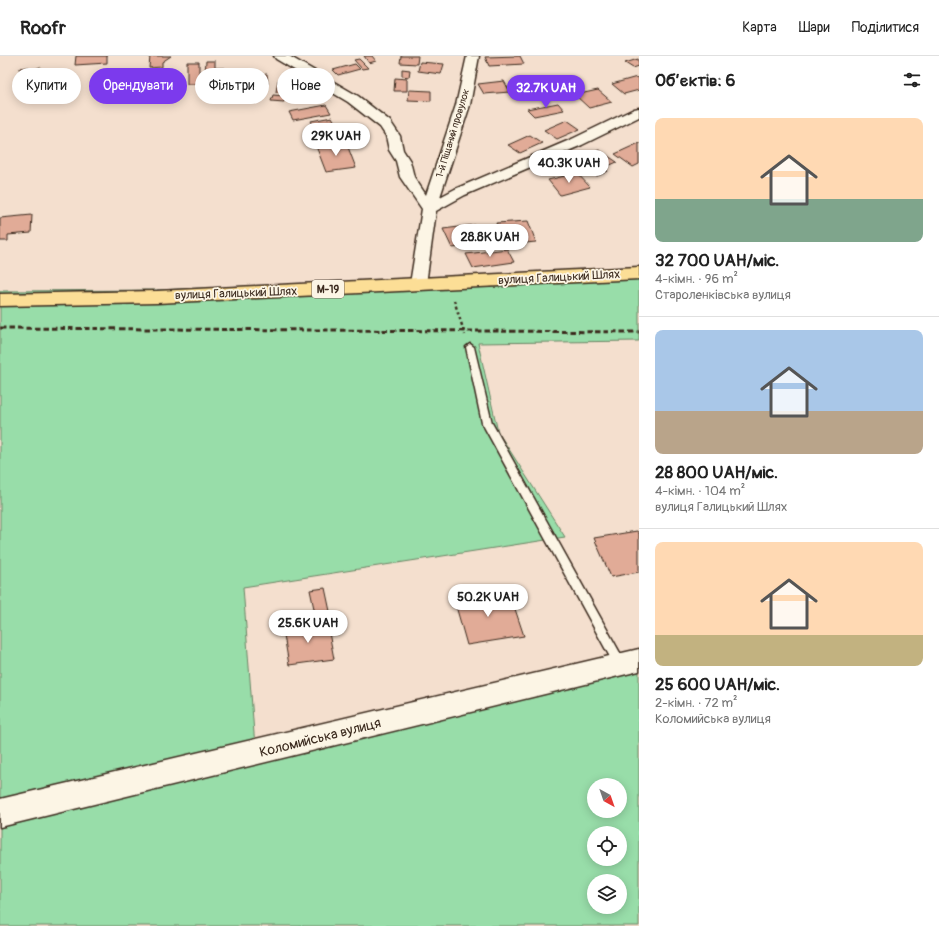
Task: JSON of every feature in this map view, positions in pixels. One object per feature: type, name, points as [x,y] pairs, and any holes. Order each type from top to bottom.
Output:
[{"type":"highway","name":"вулиця Галицький Шлях","points":[[0,300],[157,297],[639,273]]},
{"type":"street","points":[[280,56],[353,99],[385,124],[393,136],[396,150],[403,161],[407,177],[429,209],[460,192],[577,142],[639,112]]},
{"type":"street","name":"1-й Піщаний провулок","points":[[418,284],[429,209],[463,105],[473,56]]},
{"type":"street","name":"Коломийська вулиця","points":[[0,813],[629,662]]},
{"type":"lane","points":[[470,347],[487,423],[629,662]]},
{"type":"path","points":[[448,283],[470,347]]},
{"type":"green space","points":[[639,269],[639,341],[478,343],[498,432],[565,537],[243,587],[255,747],[639,664],[639,926],[0,926],[0,291],[157,290]]},
{"type":"building","points":[[76,56],[107,56],[107,63],[75,65]]},
{"type":"building","points":[[150,56],[171,56],[162,62],[162,67],[149,68]]},
{"type":"building","points":[[364,56],[372,56],[376,61],[369,63]]},
{"type":"building","points":[[401,56],[418,56],[417,64],[400,63]]},
{"type":"building","points":[[520,56],[524,64],[489,66],[485,57]]},
{"type":"building","points":[[359,59],[368,68],[362,69],[354,60]]},
{"type":"building","points":[[638,59],[639,66],[633,68],[625,63]]},
{"type":"building","points":[[206,61],[215,61],[215,68],[205,68]]},
{"type":"building","points":[[187,62],[199,62],[199,68],[195,68],[195,84],[187,84]]},
{"type":"building","points":[[420,62],[444,64],[441,74],[418,71]]},
{"type":"building","points":[[355,64],[360,69],[338,75],[335,72],[335,69]]},
{"type":"building","points":[[402,69],[410,70],[409,77],[402,76]]},
{"type":"building","points":[[637,77],[639,79],[639,90],[624,94],[612,84]]},
{"type":"building","points":[[395,78],[407,79],[407,91],[394,91]]},
{"type":"building","points":[[504,81],[510,92],[484,94],[478,84]]},
{"type":"building","points":[[409,90],[431,91],[431,101],[408,100]]},
{"type":"building","points":[[598,90],[612,102],[589,108],[575,95]]},
{"type":"building","points":[[273,95],[277,95],[277,101],[271,101]]},
{"type":"building","points":[[558,103],[564,110],[534,116],[527,109]]},
{"type":"building","points":[[326,105],[331,113],[293,120],[289,112]]},
{"type":"building","points":[[332,117],[337,126],[316,130],[311,121]]},
{"type":"building","points":[[567,120],[580,129],[557,139],[544,130]]},
{"type":"building","points":[[530,135],[542,143],[520,153],[508,145]]},
{"type":"building","points":[[346,142],[356,168],[326,172],[316,146]]},
{"type":"building","points":[[639,143],[639,164],[633,167],[615,154]]},
{"type":"building","points":[[599,150],[617,162],[608,166],[590,154]]},
{"type":"building","points":[[595,162],[608,171],[597,176],[583,167]]},
{"type":"building","points":[[577,173],[590,187],[560,195],[548,180]]},
{"type":"building","points":[[32,215],[31,233],[8,235],[8,241],[0,241],[0,218]]},
{"type":"building","points":[[528,221],[536,242],[504,245],[496,223]]},
{"type":"building","points":[[475,225],[484,244],[452,248],[443,229]]},
{"type":"building","points":[[507,249],[514,262],[473,268],[466,254]]},
{"type":"building","points":[[637,531],[639,534],[639,572],[611,577],[594,538]]},
{"type":"building","points":[[325,588],[331,616],[316,618],[310,590]]},
{"type":"building","points":[[509,591],[524,636],[467,645],[454,599]]},
{"type":"building","points":[[327,622],[334,659],[289,665],[283,629]]},
{"type":"railway","points":[[0,328],[639,332]]}]
